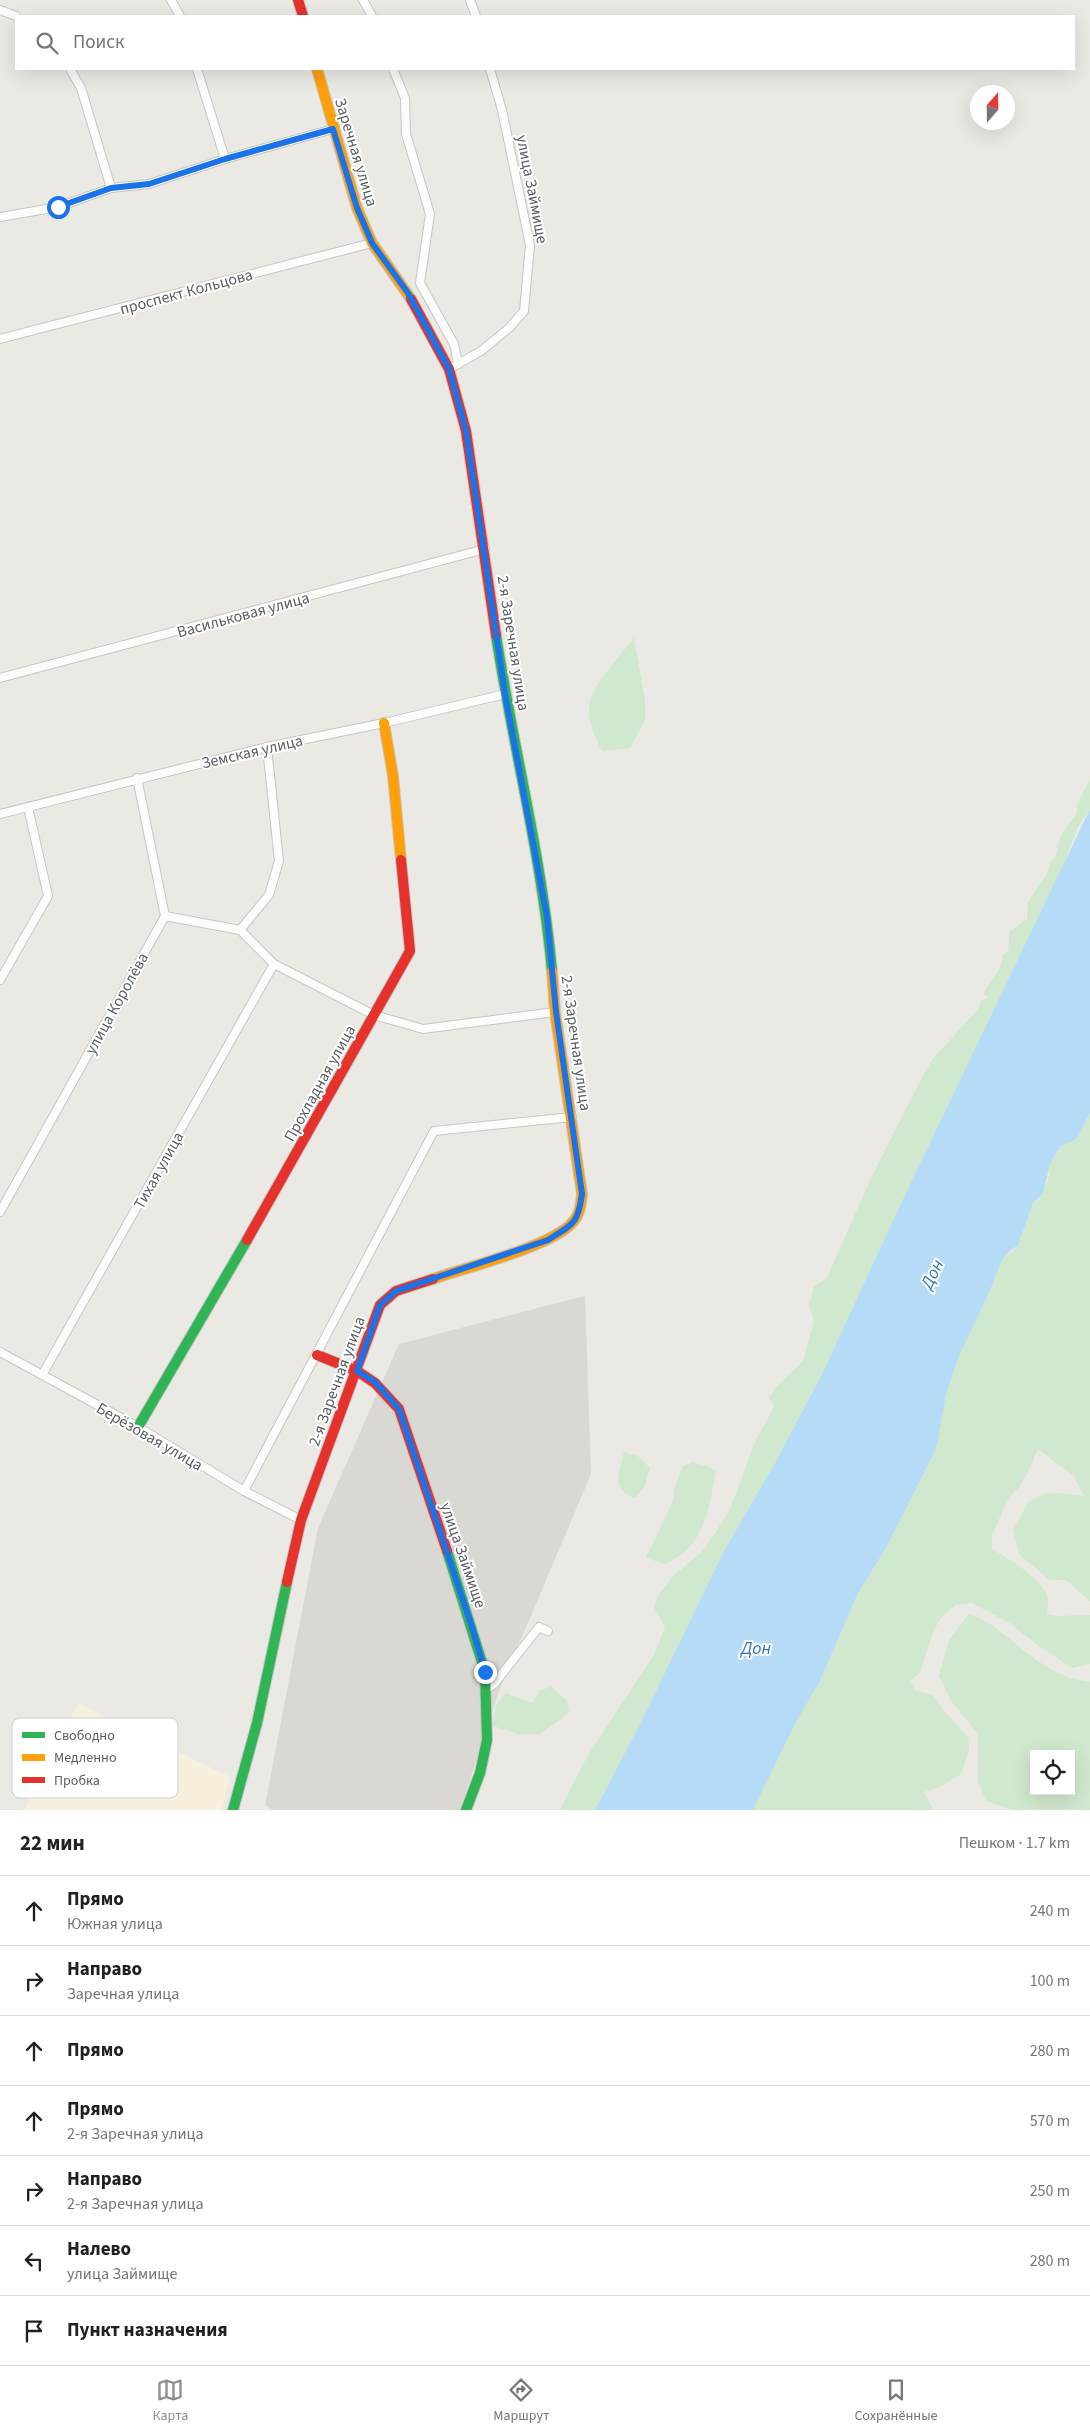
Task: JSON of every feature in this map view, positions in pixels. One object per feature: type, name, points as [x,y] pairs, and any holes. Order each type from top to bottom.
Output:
[{"type":"street","points":[[171,0],[179,15]]},
{"type":"street","points":[[298,0],[303,15]]},
{"type":"street","points":[[363,0],[371,15]]},
{"type":"street","points":[[470,0],[476,15]]},
{"type":"street","points":[[0,10],[15,16]]},
{"type":"street","points":[[71,70],[81,88],[111,188]]},
{"type":"street","points":[[197,70],[225,159]]},
{"type":"street","name":"Заречная улица","points":[[317,70],[357,208],[372,243],[408,293],[454,367]]},
{"type":"street","points":[[393,70],[405,98],[406,134],[430,214],[420,283],[428,301],[454,344],[454,367]]},
{"type":"street","name":"улица Займище","points":[[454,367],[481,352],[510,328],[524,311],[528,280],[530,245],[502,110],[490,70]]},
{"type":"street","points":[[0,217],[58,207],[111,188],[149,184],[225,159],[333,129]]},
{"type":"street","name":"проспект Кольцова","points":[[0,339],[372,243]]},
{"type":"street","name":"2-я Заречная улица","points":[[233,1810],[257,1722],[301,1520],[380,1305],[396,1291],[548,1240],[566,1229],[579,1216],[582,1194],[556,1012],[547,917],[505,694],[485,549],[454,367]]},
{"type":"street","name":"Васильковая улица","points":[[0,678],[485,549]]},
{"type":"street","name":"Земская улица","points":[[0,814],[137,778],[267,747],[384,723],[505,694]]},
{"type":"street","name":"Прохладная улица","points":[[138,1427],[282,1182],[410,950],[393,776],[384,723]]},
{"type":"street","points":[[240,930],[269,895],[279,861],[267,747]]},
{"type":"street","points":[[137,778],[165,916],[240,930],[274,964],[374,1015],[423,1029],[556,1012]]},
{"type":"street","points":[[0,980],[48,896],[28,808]]},
{"type":"street","name":"улица Королёва","points":[[0,1212],[165,916]]},
{"type":"street","name":"Тихая улица","points":[[42,1375],[274,964]]},
{"type":"street","points":[[244,1491],[434,1131],[572,1117]]},
{"type":"street","name":"Берёзовая улица","points":[[0,1352],[138,1427],[244,1491],[301,1520]]},
{"type":"street","name":"улица Займище","points":[[317,1355],[357,1371],[375,1382],[399,1409],[472,1627],[485,1672],[487,1740],[480,1773],[466,1810]]},
{"type":"street","points":[[485,1690],[494,1684],[539,1627],[548,1631]]},
{"type":"shaded area","points":[[585,1296],[591,1474],[499,1691],[460,1810],[273,1810],[265,1805],[318,1528],[399,1344]]},
{"type":"shaded area","points":[[78,1703],[109,1718],[70,1718]]},
{"type":"shaded area","points":[[178,1752],[230,1777],[222,1810],[24,1810],[30,1798],[178,1798]]},
{"type":"green space","points":[[634,638],[645,700],[645,720],[630,748],[602,751],[591,724],[589,706],[595,690],[607,671]]},
{"type":"green space","points":[[1090,780],[1090,808],[1078,827],[1061,871],[904,1197],[822,1374],[775,1463],[724,1551],[639,1726],[595,1810],[560,1810],[587,1757],[654,1655],[665,1627],[654,1607],[659,1594],[673,1576],[703,1551],[729,1512],[755,1442],[774,1407],[769,1397],[776,1387],[803,1361],[814,1322],[809,1304],[814,1287],[827,1278],[871,1178],[932,1060],[978,1009],[981,1001],[989,997],[983,994],[1000,968],[1003,955],[1008,951],[1010,931],[1027,919],[1028,902],[1047,874],[1050,862],[1056,856],[1060,836],[1076,815],[1078,802]]},
{"type":"green space","points":[[1090,1113],[1090,1601],[1066,1580],[1050,1580],[1020,1555],[1013,1530],[1029,1501],[1049,1492],[1084,1496],[1074,1476],[1038,1449],[1019,1487],[1009,1497],[992,1535],[992,1549],[1024,1570],[1040,1584],[1048,1598],[1047,1614],[1058,1616],[1090,1615],[1090,1664],[1072,1668],[1008,1622],[972,1603],[955,1605],[940,1619],[933,1632],[920,1673],[910,1680],[915,1690],[933,1695],[945,1712],[968,1737],[969,1751],[961,1774],[941,1787],[924,1792],[933,1810],[753,1810],[795,1724],[820,1681],[858,1593],[886,1548],[932,1457],[946,1394],[959,1356],[989,1293],[1002,1260],[1006,1254],[1014,1250],[1021,1237],[1033,1203],[1039,1200],[1048,1181],[1050,1164],[1057,1152],[1061,1146],[1076,1139]]},
{"type":"green space","points":[[624,1452],[638,1456],[650,1468],[644,1487],[635,1498],[622,1490],[619,1485],[619,1473]]},
{"type":"green space","points":[[693,1462],[716,1470],[707,1513],[699,1533],[686,1551],[666,1564],[646,1558],[673,1501],[675,1487],[683,1466]]},
{"type":"green space","points":[[969,1614],[993,1626],[1050,1669],[1062,1675],[1090,1682],[1090,1810],[1012,1810],[986,1801],[978,1782],[978,1734],[951,1701],[939,1676],[949,1640]]},
{"type":"green space","points":[[551,1687],[567,1701],[569,1713],[540,1734],[519,1734],[493,1726],[496,1705],[506,1693],[532,1703],[541,1690]]},
{"type":"water","name":"Дон","points":[[1090,809],[1090,1113],[1076,1139],[1061,1146],[1057,1152],[1050,1164],[1043,1194],[1033,1203],[1018,1245],[1006,1254],[1002,1260],[989,1293],[959,1356],[946,1394],[937,1445],[932,1457],[886,1548],[858,1593],[820,1681],[795,1724],[753,1810],[595,1810],[639,1726],[724,1551],[775,1463],[822,1374],[904,1197]]},
{"type":"traffic: fast","points":[[496,635],[534,845],[552,971]]},
{"type":"traffic: fast","points":[[138,1427],[247,1240]]},
{"type":"traffic: fast","points":[[447,1551],[485,1672],[487,1740],[480,1773],[466,1810]]},
{"type":"traffic: fast","points":[[233,1810],[257,1723],[287,1582]]},
{"type":"traffic: slow","points":[[317,70],[357,208],[372,243],[411,299]]},
{"type":"traffic: slow","points":[[384,723],[393,776],[401,860]]},
{"type":"traffic: slow","points":[[433,1279],[528,1248],[546,1240],[562,1232],[575,1220],[578,1213],[582,1194],[555,1012],[552,971]]},
{"type":"traffic: jam","points":[[298,0],[303,15]]},
{"type":"traffic: jam","points":[[411,299],[449,369],[466,431],[496,635]]},
{"type":"traffic: jam","points":[[247,1240],[410,951],[401,860]]},
{"type":"traffic: jam","points":[[287,1582],[301,1520],[380,1305],[396,1291],[433,1279]]},
{"type":"traffic: jam","points":[[317,1355],[357,1371],[375,1383],[399,1409],[447,1551]]},
{"type":"route","points":[[58,207],[111,188],[149,184],[225,159],[333,129],[357,208],[372,243],[408,293],[449,369],[466,431],[505,694],[547,917],[556,1012],[582,1194],[579,1216],[566,1229],[548,1240],[396,1291],[380,1305],[357,1371],[375,1382],[399,1409],[472,1627],[485,1672]]}]
